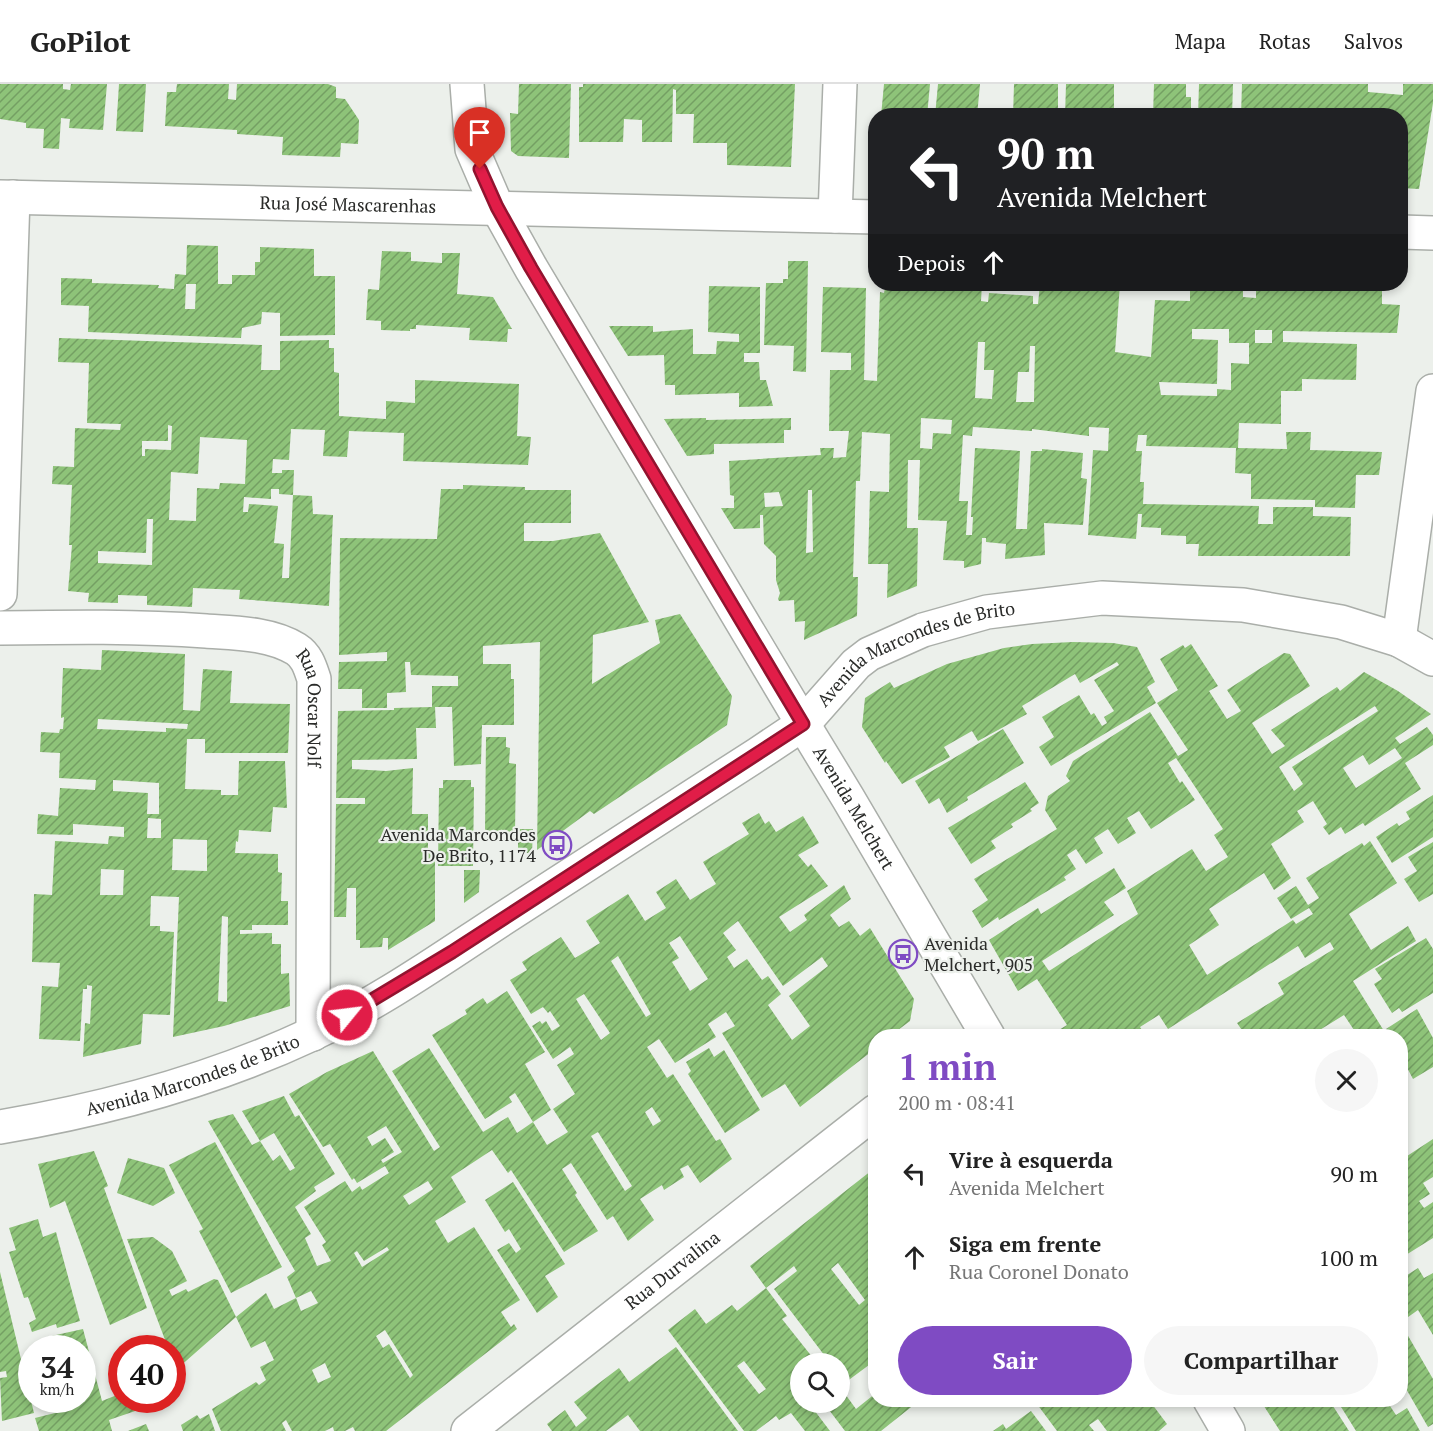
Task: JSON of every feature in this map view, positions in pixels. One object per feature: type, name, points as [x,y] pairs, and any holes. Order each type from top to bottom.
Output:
[{"type":"street","name":"Avenida Melchert","points":[[467,84],[472,149],[497,207],[531,268],[848,798],[978,1029]]},
{"type":"street","points":[[835,216],[840,84]]},
{"type":"street","name":"Rua José Mascarenhas","points":[[7,197],[868,217]]},
{"type":"street","points":[[0,594],[7,197]]},
{"type":"street","points":[[1408,232],[1433,233]]},
{"type":"street","points":[[1399,640],[1433,391]]},
{"type":"street","name":"Avenida Marcondes de Brito","points":[[0,1126],[60,1117],[152,1093],[217,1073],[313,1034],[452,952],[803,724],[856,664],[869,654],[923,630],[987,612],[1102,598],[1243,605],[1341,622],[1399,640],[1433,659]]},
{"type":"street","name":"Rua Oscar Nolf","points":[[0,628],[152,627],[243,634],[283,643],[297,649],[306,657],[314,679],[313,1034]]},
{"type":"street","name":"Rua Durvalina","points":[[468,1431],[868,1117]]},
{"type":"street","points":[[1214,1407],[1228,1431]]},
{"type":"building","points":[[0,84],[63,84],[63,89],[70,90],[71,84],[107,84],[103,130],[69,128],[70,119],[61,118],[59,149],[43,148],[44,129],[26,128],[26,123],[0,119]]},
{"type":"building","points":[[119,84],[146,84],[143,132],[116,131]]},
{"type":"building","points":[[177,84],[229,84],[228,99],[236,100],[237,84],[328,84],[336,87],[336,98],[345,99],[359,120],[358,144],[341,143],[340,157],[282,155],[283,137],[237,134],[237,130],[165,126],[167,92],[176,92]]},
{"type":"building","points":[[519,84],[571,84],[569,158],[518,156],[511,151],[510,113],[518,114]]},
{"type":"building","points":[[583,84],[795,84],[791,167],[727,165],[727,143],[693,143],[694,114],[676,114],[676,90],[673,89],[672,142],[642,142],[642,120],[624,119],[623,142],[579,142],[579,87],[583,87]]},
{"type":"building","points":[[884,84],[930,84],[928,108],[882,108]]},
{"type":"building","points":[[938,84],[980,84],[978,108],[936,108]]},
{"type":"building","points":[[1014,84],[1058,84],[1058,108],[1013,108]]},
{"type":"building","points":[[1066,84],[1114,84],[1114,108],[1065,108]]},
{"type":"building","points":[[1154,84],[1186,84],[1186,97],[1191,97],[1191,108],[1153,108]]},
{"type":"building","points":[[1199,84],[1233,84],[1232,108],[1198,108]]},
{"type":"building","points":[[1242,84],[1368,84],[1368,92],[1403,95],[1403,84],[1433,84],[1433,103],[1419,189],[1408,188],[1408,108],[1241,108]]},
{"type":"building","points":[[187,245],[218,246],[218,284],[232,284],[232,275],[255,275],[255,262],[260,262],[260,247],[314,249],[314,276],[335,276],[335,335],[280,336],[280,313],[262,312],[261,324],[242,328],[241,338],[88,332],[89,306],[61,305],[61,278],[92,279],[92,283],[159,285],[158,288],[174,289],[175,274],[186,275]],"holes":[[[186,284],[196,284],[195,309],[185,309]]]},
{"type":"building","points":[[382,251],[411,252],[411,261],[442,263],[442,253],[460,253],[457,294],[493,297],[512,329],[508,329],[507,342],[469,340],[470,328],[416,325],[416,329],[410,329],[410,331],[381,330],[381,321],[366,320],[368,289],[379,290]]},
{"type":"building","points":[[788,261],[808,261],[806,372],[793,371],[794,346],[764,345],[766,283],[783,283],[783,279],[788,279]]},
{"type":"building","points":[[709,286],[760,287],[760,353],[744,353],[744,362],[759,362],[760,380],[766,380],[773,406],[739,407],[739,393],[675,395],[675,385],[665,385],[664,355],[628,356],[609,326],[653,326],[653,332],[693,329],[693,354],[716,354],[717,341],[739,342],[739,334],[708,332]]},
{"type":"building","points":[[823,287],[866,288],[864,380],[877,381],[880,292],[884,293],[884,291],[982,291],[981,301],[988,302],[989,293],[1033,296],[1033,304],[1038,304],[1039,291],[1119,291],[1115,352],[1151,357],[1155,300],[1190,301],[1190,291],[1243,291],[1243,297],[1256,298],[1256,291],[1382,291],[1382,304],[1400,305],[1397,333],[1283,331],[1283,342],[1357,344],[1356,380],[1302,379],[1302,391],[1281,391],[1281,424],[1239,423],[1238,448],[1287,449],[1286,432],[1311,432],[1310,450],[1382,452],[1379,475],[1356,475],[1355,508],[1315,507],[1315,500],[1251,499],[1251,474],[1235,473],[1236,448],[1146,446],[1147,435],[1138,435],[1136,451],[1142,451],[1140,482],[1144,482],[1143,504],[1259,506],[1258,524],[1273,524],[1273,507],[1313,507],[1313,516],[1351,517],[1350,556],[1198,556],[1199,544],[1186,544],[1186,536],[1161,535],[1161,528],[1141,527],[1142,514],[1138,514],[1136,539],[1088,535],[1093,450],[1108,451],[1109,428],[1089,427],[1089,436],[1032,429],[1032,431],[973,427],[972,436],[963,435],[959,501],[968,501],[966,535],[972,535],[975,448],[1020,451],[1016,529],[1027,529],[1031,451],[1042,451],[1042,449],[1083,453],[1081,478],[1087,479],[1083,525],[1044,523],[1045,555],[1005,559],[1006,544],[986,542],[986,538],[982,538],[981,564],[964,568],[964,561],[943,560],[947,521],[918,520],[920,460],[908,460],[907,528],[918,528],[917,586],[887,598],[888,564],[868,564],[870,491],[889,492],[890,434],[862,432],[860,481],[856,481],[853,577],[858,577],[857,616],[804,640],[805,621],[795,622],[794,600],[779,601],[778,599],[780,593],[776,580],[776,556],[764,544],[763,515],[760,515],[760,528],[734,529],[721,508],[734,508],[734,496],[730,495],[729,461],[821,455],[820,448],[834,448],[833,458],[846,457],[849,431],[829,431],[830,370],[851,370],[851,353],[821,352]],"holes":[[[1192,329],[1229,329],[1229,343],[1249,343],[1249,364],[1231,363],[1231,390],[1217,389],[1217,396],[1161,395],[1159,382],[1217,384],[1218,340],[1192,339]],[[1255,330],[1272,330],[1272,343],[1255,343]],[[978,342],[985,342],[984,370],[994,370],[992,399],[975,398]],[[1030,346],[1035,346],[1034,402],[1016,402],[1018,372],[1029,372]],[[921,418],[952,420],[951,434],[933,433],[932,449],[920,448]],[[808,490],[812,490],[813,552],[806,553]],[[779,492],[783,506],[765,507],[764,493]]]},
{"type":"building","points":[[59,338],[262,345],[261,370],[280,370],[280,341],[329,340],[329,348],[334,348],[334,372],[339,373],[339,416],[386,419],[386,401],[415,403],[415,380],[519,384],[517,436],[531,437],[528,465],[403,461],[404,433],[349,431],[347,457],[323,456],[325,430],[291,429],[289,460],[273,459],[272,473],[294,470],[293,495],[312,496],[313,514],[333,515],[329,606],[239,599],[240,590],[193,588],[192,607],[147,605],[147,596],[118,595],[118,603],[88,602],[89,593],[68,591],[72,545],[69,545],[72,485],[52,484],[53,466],[74,467],[75,428],[120,430],[121,424],[87,423],[89,363],[58,362]],"holes":[[[168,425],[172,426],[171,450],[145,449],[145,456],[142,456],[142,441],[168,441]],[[200,437],[247,440],[245,484],[220,483],[219,489],[197,488],[196,521],[169,520],[171,472],[198,474]],[[271,489],[279,489],[279,494],[293,495],[289,578],[282,578],[284,544],[274,543],[278,506],[249,504],[248,512],[243,512],[244,497],[271,499]],[[147,519],[153,519],[152,565],[98,563],[98,551],[146,553]]]},
{"type":"building","points":[[706,418],[706,420],[791,418],[791,430],[784,430],[784,443],[714,444],[714,454],[687,456],[664,419]]},
{"type":"building","points":[[463,485],[525,487],[525,490],[571,490],[571,523],[524,523],[524,541],[553,541],[600,533],[649,622],[593,635],[592,684],[660,643],[655,620],[680,614],[732,696],[727,725],[594,814],[590,811],[537,850],[540,642],[483,646],[483,664],[511,664],[511,679],[514,679],[514,725],[482,725],[481,764],[454,766],[452,707],[435,707],[436,728],[416,728],[417,759],[352,760],[352,769],[386,771],[413,768],[412,814],[428,814],[428,853],[438,854],[435,856],[435,921],[388,950],[388,938],[383,938],[382,947],[360,948],[360,940],[356,940],[356,888],[347,888],[346,917],[334,917],[336,804],[365,804],[365,798],[336,798],[338,711],[432,707],[432,686],[458,686],[458,676],[411,675],[410,662],[405,662],[406,692],[387,693],[387,708],[362,708],[362,689],[338,689],[339,662],[387,661],[387,652],[339,655],[340,538],[437,539],[441,489],[463,489]]},
{"type":"building","points":[[1073,642],[1113,643],[1137,647],[1155,682],[1147,687],[1156,703],[1051,766],[1039,747],[1054,737],[1042,717],[1079,695],[1091,715],[1094,713],[1102,726],[1107,723],[1104,717],[1114,711],[1094,680],[1119,665],[1117,662],[1080,683],[1075,674],[1022,706],[1027,714],[978,741],[972,731],[944,747],[950,757],[902,784],[886,761],[885,763],[862,727],[865,698],[890,682],[894,688],[947,664],[1004,648]]},
{"type":"building","points":[[1191,644],[1218,686],[1209,691],[1227,719],[1241,711],[1227,690],[1284,653],[1290,654],[1310,686],[1252,723],[1272,754],[1285,746],[1271,730],[1337,687],[1340,691],[1364,672],[1398,691],[1431,714],[1395,738],[1400,744],[1427,727],[1433,735],[1433,745],[1405,763],[1421,789],[1365,826],[1363,823],[1345,834],[1341,827],[1329,835],[1323,827],[1327,824],[1313,801],[1297,811],[1304,822],[1271,844],[1291,878],[1274,890],[1264,873],[1209,909],[1219,925],[1189,945],[1207,975],[1293,920],[1296,924],[1313,914],[1309,908],[1291,919],[1277,898],[1296,886],[1308,905],[1319,898],[1306,878],[1362,843],[1364,846],[1370,841],[1397,883],[1349,914],[1371,950],[1408,926],[1416,941],[1353,981],[1383,1029],[1353,1029],[1344,1015],[1321,1029],[1241,1029],[1237,1023],[1284,994],[1278,983],[1334,949],[1330,942],[1305,958],[1298,946],[1168,1029],[1159,1015],[1140,1027],[1141,1029],[1060,1029],[1067,1025],[1037,979],[1018,991],[989,940],[1038,908],[1041,914],[1114,868],[1126,888],[1104,902],[1114,915],[1042,961],[1049,971],[1138,914],[1127,891],[1192,849],[1206,871],[1228,857],[1214,835],[1223,829],[1176,758],[1168,763],[1180,783],[1182,781],[1195,800],[1151,829],[1139,811],[1127,818],[1136,833],[1118,844],[1108,829],[1094,838],[1103,853],[1086,864],[1076,849],[1067,855],[1076,869],[1064,877],[1066,880],[999,920],[998,917],[982,928],[972,911],[988,900],[974,879],[1057,829],[1045,810],[1048,796],[1070,781],[1066,776],[1073,761],[1150,712],[1178,756],[1188,750],[1157,703],[1178,690],[1160,659],[1183,645],[1185,648]],"holes":[[[1375,706],[1378,711],[1292,767],[1303,784],[1294,791],[1279,767]],[[1395,748],[1402,758],[1356,788],[1343,768],[1363,755],[1369,765]]]},
{"type":"building","points":[[102,650],[185,654],[183,710],[200,711],[203,669],[232,671],[230,703],[290,704],[288,753],[205,753],[205,739],[187,739],[185,789],[221,790],[221,795],[238,795],[239,761],[285,761],[287,808],[273,807],[271,832],[239,830],[235,853],[278,854],[278,872],[282,873],[281,901],[288,901],[288,925],[252,925],[252,930],[240,930],[240,934],[272,933],[272,944],[281,944],[281,974],[289,973],[290,1006],[224,1026],[173,1037],[179,897],[151,896],[150,926],[160,926],[160,931],[174,932],[170,1015],[143,1014],[141,1044],[83,1057],[85,1023],[90,1024],[92,986],[87,985],[87,989],[83,989],[80,1041],[39,1039],[42,986],[58,987],[60,963],[32,962],[34,894],[52,895],[55,841],[108,844],[109,836],[124,837],[124,827],[73,824],[73,835],[37,834],[38,814],[58,816],[60,788],[95,790],[96,780],[59,778],[60,753],[40,752],[41,732],[59,733],[60,729],[63,729],[64,717],[61,718],[63,668],[101,670]],"holes":[[[98,719],[188,724],[187,729],[166,728],[166,732],[97,729]],[[113,780],[159,783],[159,814],[147,814],[148,793],[113,791]],[[148,818],[161,819],[161,838],[147,838]],[[173,839],[207,840],[207,871],[172,870]],[[101,869],[124,870],[123,895],[100,895]],[[222,916],[228,917],[227,1002],[218,1001]]]},
{"type":"building","points":[[1003,729],[1024,763],[967,797],[968,800],[947,813],[939,798],[929,804],[915,781]]},
{"type":"building","points":[[486,737],[506,737],[506,747],[510,748],[509,763],[516,764],[515,833],[485,833]]},
{"type":"building","points":[[443,780],[471,780],[471,787],[474,787],[473,866],[438,866],[439,788],[443,788]]},
{"type":"building","points":[[1025,782],[1039,803],[1030,809],[1032,811],[1011,824],[1013,827],[991,841],[996,848],[971,864],[948,828]]},
{"type":"building","points":[[1433,795],[1433,837],[1392,863],[1376,837],[1397,823],[1399,826],[1410,819],[1406,812]]},
{"type":"building","points":[[759,813],[765,824],[769,821],[776,832],[803,816],[819,843],[798,855],[808,867],[811,864],[828,886],[779,917],[790,932],[807,920],[804,915],[844,885],[851,899],[830,915],[839,927],[849,921],[860,936],[870,928],[914,999],[910,1021],[899,1029],[868,1029],[868,1054],[800,1107],[785,1084],[762,1098],[722,1033],[735,1026],[726,1012],[708,1024],[716,1037],[675,1063],[659,1039],[647,1047],[667,1078],[673,1074],[716,1141],[720,1139],[732,1159],[700,1183],[688,1165],[680,1169],[684,1177],[664,1190],[662,1185],[640,1199],[654,1220],[628,1241],[613,1216],[607,1220],[571,1163],[562,1169],[577,1193],[575,1195],[598,1231],[564,1252],[511,1170],[508,1173],[492,1150],[451,1177],[466,1202],[435,1221],[448,1243],[474,1227],[520,1300],[501,1312],[511,1327],[514,1324],[517,1329],[386,1431],[355,1431],[353,1427],[345,1431],[334,1431],[333,1427],[325,1431],[292,1431],[286,1420],[282,1423],[286,1431],[221,1431],[212,1409],[256,1382],[259,1385],[266,1380],[260,1367],[274,1360],[265,1341],[251,1348],[236,1317],[266,1293],[274,1309],[296,1298],[287,1277],[295,1271],[208,1121],[233,1114],[252,1145],[260,1141],[242,1111],[284,1096],[295,1117],[299,1115],[335,1174],[314,1187],[316,1191],[295,1207],[311,1234],[305,1238],[317,1266],[331,1261],[322,1245],[326,1242],[304,1207],[345,1181],[352,1192],[360,1186],[362,1190],[389,1173],[385,1166],[357,1183],[354,1178],[352,1180],[330,1144],[323,1147],[289,1094],[327,1072],[373,1051],[434,1151],[440,1147],[392,1071],[429,1048],[483,1132],[508,1117],[517,1133],[533,1122],[547,1145],[568,1132],[553,1109],[575,1094],[557,1065],[574,1054],[570,1047],[553,1059],[532,1026],[540,1021],[542,1024],[546,1021],[552,1031],[560,1026],[550,1011],[548,1013],[543,1007],[531,1014],[510,980],[527,970],[522,962],[561,937],[575,958],[600,943],[586,921],[628,894],[645,921],[666,908],[656,892],[676,879],[690,900],[716,884],[703,862],[749,834],[742,823]],"holes":[[[738,921],[783,986],[822,957],[828,966],[789,996],[810,1026],[792,1040],[768,1005],[781,994],[768,976],[762,980],[747,959],[734,968],[727,957],[736,950],[723,933]],[[680,936],[708,979],[690,991],[672,962],[679,958],[669,943]],[[618,956],[651,1014],[646,1017],[611,961]],[[584,994],[610,1033],[601,1040],[576,999]],[[652,1107],[661,1121],[653,1126],[645,1112]],[[386,1126],[402,1152],[383,1163],[381,1160],[394,1152],[385,1138],[372,1146],[367,1137]],[[598,1132],[632,1186],[625,1191],[591,1136]],[[274,1133],[295,1168],[290,1171],[280,1155],[273,1161],[260,1141]],[[428,1181],[433,1189],[409,1205],[403,1196]],[[387,1247],[389,1250],[362,1267],[354,1253],[357,1251],[364,1261]],[[311,1291],[318,1303],[301,1311],[296,1298]],[[385,1330],[413,1375],[410,1378],[389,1344],[383,1348],[376,1336]],[[325,1363],[331,1377],[318,1383],[312,1370]]]},
{"type":"building","points":[[518,829],[533,829],[532,853],[518,853]]},
{"type":"building","points":[[1433,842],[1433,894],[1419,902],[1404,879],[1417,871],[1408,857]]},
{"type":"building","points":[[464,870],[480,870],[479,892],[464,903]]},
{"type":"building","points":[[1426,938],[1433,949],[1433,993],[1402,1012],[1399,1008],[1392,1013],[1374,984],[1382,979],[1375,969]]},
{"type":"building","points":[[507,991],[545,1052],[525,1064],[551,1110],[533,1122],[515,1093],[509,1097],[512,1102],[485,1119],[432,1035],[467,1014],[465,1010],[483,998],[487,1004]]},
{"type":"building","points":[[1417,1009],[1433,1038],[1433,1067],[1413,1079],[1408,1069],[1408,1029],[1386,1029]]},
{"type":"building","points":[[709,1048],[714,1057],[724,1050],[760,1110],[725,1133],[688,1074],[691,1071],[686,1062]]},
{"type":"building","points":[[1433,1139],[1433,1177],[1423,1183],[1430,1194],[1419,1201],[1424,1208],[1433,1202],[1433,1238],[1408,1254],[1408,1155]]},
{"type":"building","points":[[215,1142],[282,1267],[231,1293],[199,1231],[203,1229],[169,1165]]},
{"type":"building","points":[[94,1151],[108,1186],[104,1188],[147,1308],[110,1325],[65,1201],[50,1208],[38,1164]]},
{"type":"building","points":[[128,1158],[164,1168],[175,1193],[153,1206],[117,1193]]},
{"type":"building","points":[[868,1173],[868,1366],[850,1379],[850,1353],[823,1353],[774,1289],[797,1271],[794,1266],[766,1288],[750,1266]],"holes":[[[838,1263],[865,1300],[859,1305],[831,1269]]]},
{"type":"building","points":[[513,1182],[565,1264],[545,1276],[558,1297],[537,1313],[497,1250],[509,1243],[516,1253],[521,1249],[509,1229],[505,1232],[485,1200]]},
{"type":"building","points":[[38,1219],[43,1237],[56,1232],[80,1321],[57,1328],[56,1324],[32,1332],[29,1323],[36,1319],[28,1297],[24,1298],[9,1252],[16,1250],[9,1228]]},
{"type":"building","points":[[153,1237],[172,1251],[187,1281],[169,1290],[172,1296],[186,1289],[188,1292],[214,1279],[218,1280],[236,1317],[186,1361],[186,1335],[163,1335],[127,1239]]},
{"type":"building","points":[[1418,1268],[1424,1278],[1433,1273],[1433,1335],[1418,1310],[1408,1317],[1408,1274]]},
{"type":"building","points":[[0,1272],[18,1347],[18,1413],[34,1413],[2,1421],[0,1378],[7,1377],[6,1371],[0,1372]]},
{"type":"building","points":[[766,1288],[787,1316],[782,1319],[809,1353],[790,1353],[791,1413],[779,1420],[776,1416],[756,1431],[744,1431],[668,1330],[695,1309],[706,1324],[732,1305],[737,1311]],"holes":[[[744,1361],[766,1389],[759,1394],[737,1366]]]},
{"type":"building","points":[[83,1329],[85,1335],[56,1335]]},
{"type":"building","points":[[1408,1336],[1433,1379],[1433,1424],[1428,1427],[1408,1392]]},
{"type":"building","points":[[676,1347],[738,1431],[640,1431],[628,1415],[606,1431],[552,1431],[547,1424],[565,1410],[576,1427],[587,1418],[574,1402],[619,1368],[629,1382]]},
{"type":"building","points":[[96,1378],[102,1401],[108,1399],[108,1413],[129,1413],[109,1420],[112,1431],[39,1431],[35,1418],[55,1413],[96,1413]]},
{"type":"building","points":[[868,1399],[868,1407],[911,1407],[881,1431],[845,1431],[831,1413],[850,1413],[850,1401],[856,1409]]},
{"type":"building","points":[[1039,1407],[1154,1407],[1167,1424],[1159,1431],[1107,1431],[1098,1419],[1089,1425],[1094,1431],[1057,1431]]},
{"type":"building","points":[[1265,1407],[1334,1407],[1349,1431],[1280,1431]]},
{"type":"building","points":[[1341,1407],[1391,1407],[1396,1415],[1407,1408],[1420,1431],[1356,1431]]},
{"type":"building","points":[[1031,1411],[1046,1431],[993,1431],[1003,1424],[1006,1429]]},
{"type":"building","points":[[791,1413],[816,1413],[830,1431],[805,1431]]},
{"type":"building","points":[[209,1414],[215,1431],[183,1431],[181,1425],[197,1415],[200,1419]]},
{"type":"building","points":[[146,1424],[149,1431],[128,1431]]},
{"type":"place","name":"Avenida Marcondes De Brito, 1174","points":[[557,845]]},
{"type":"place","name":"Avenida Melchert, 905","points":[[903,954]]},
{"type":"route","points":[[347,1015],[452,952],[803,724],[531,268],[497,207],[480,169]]}]
